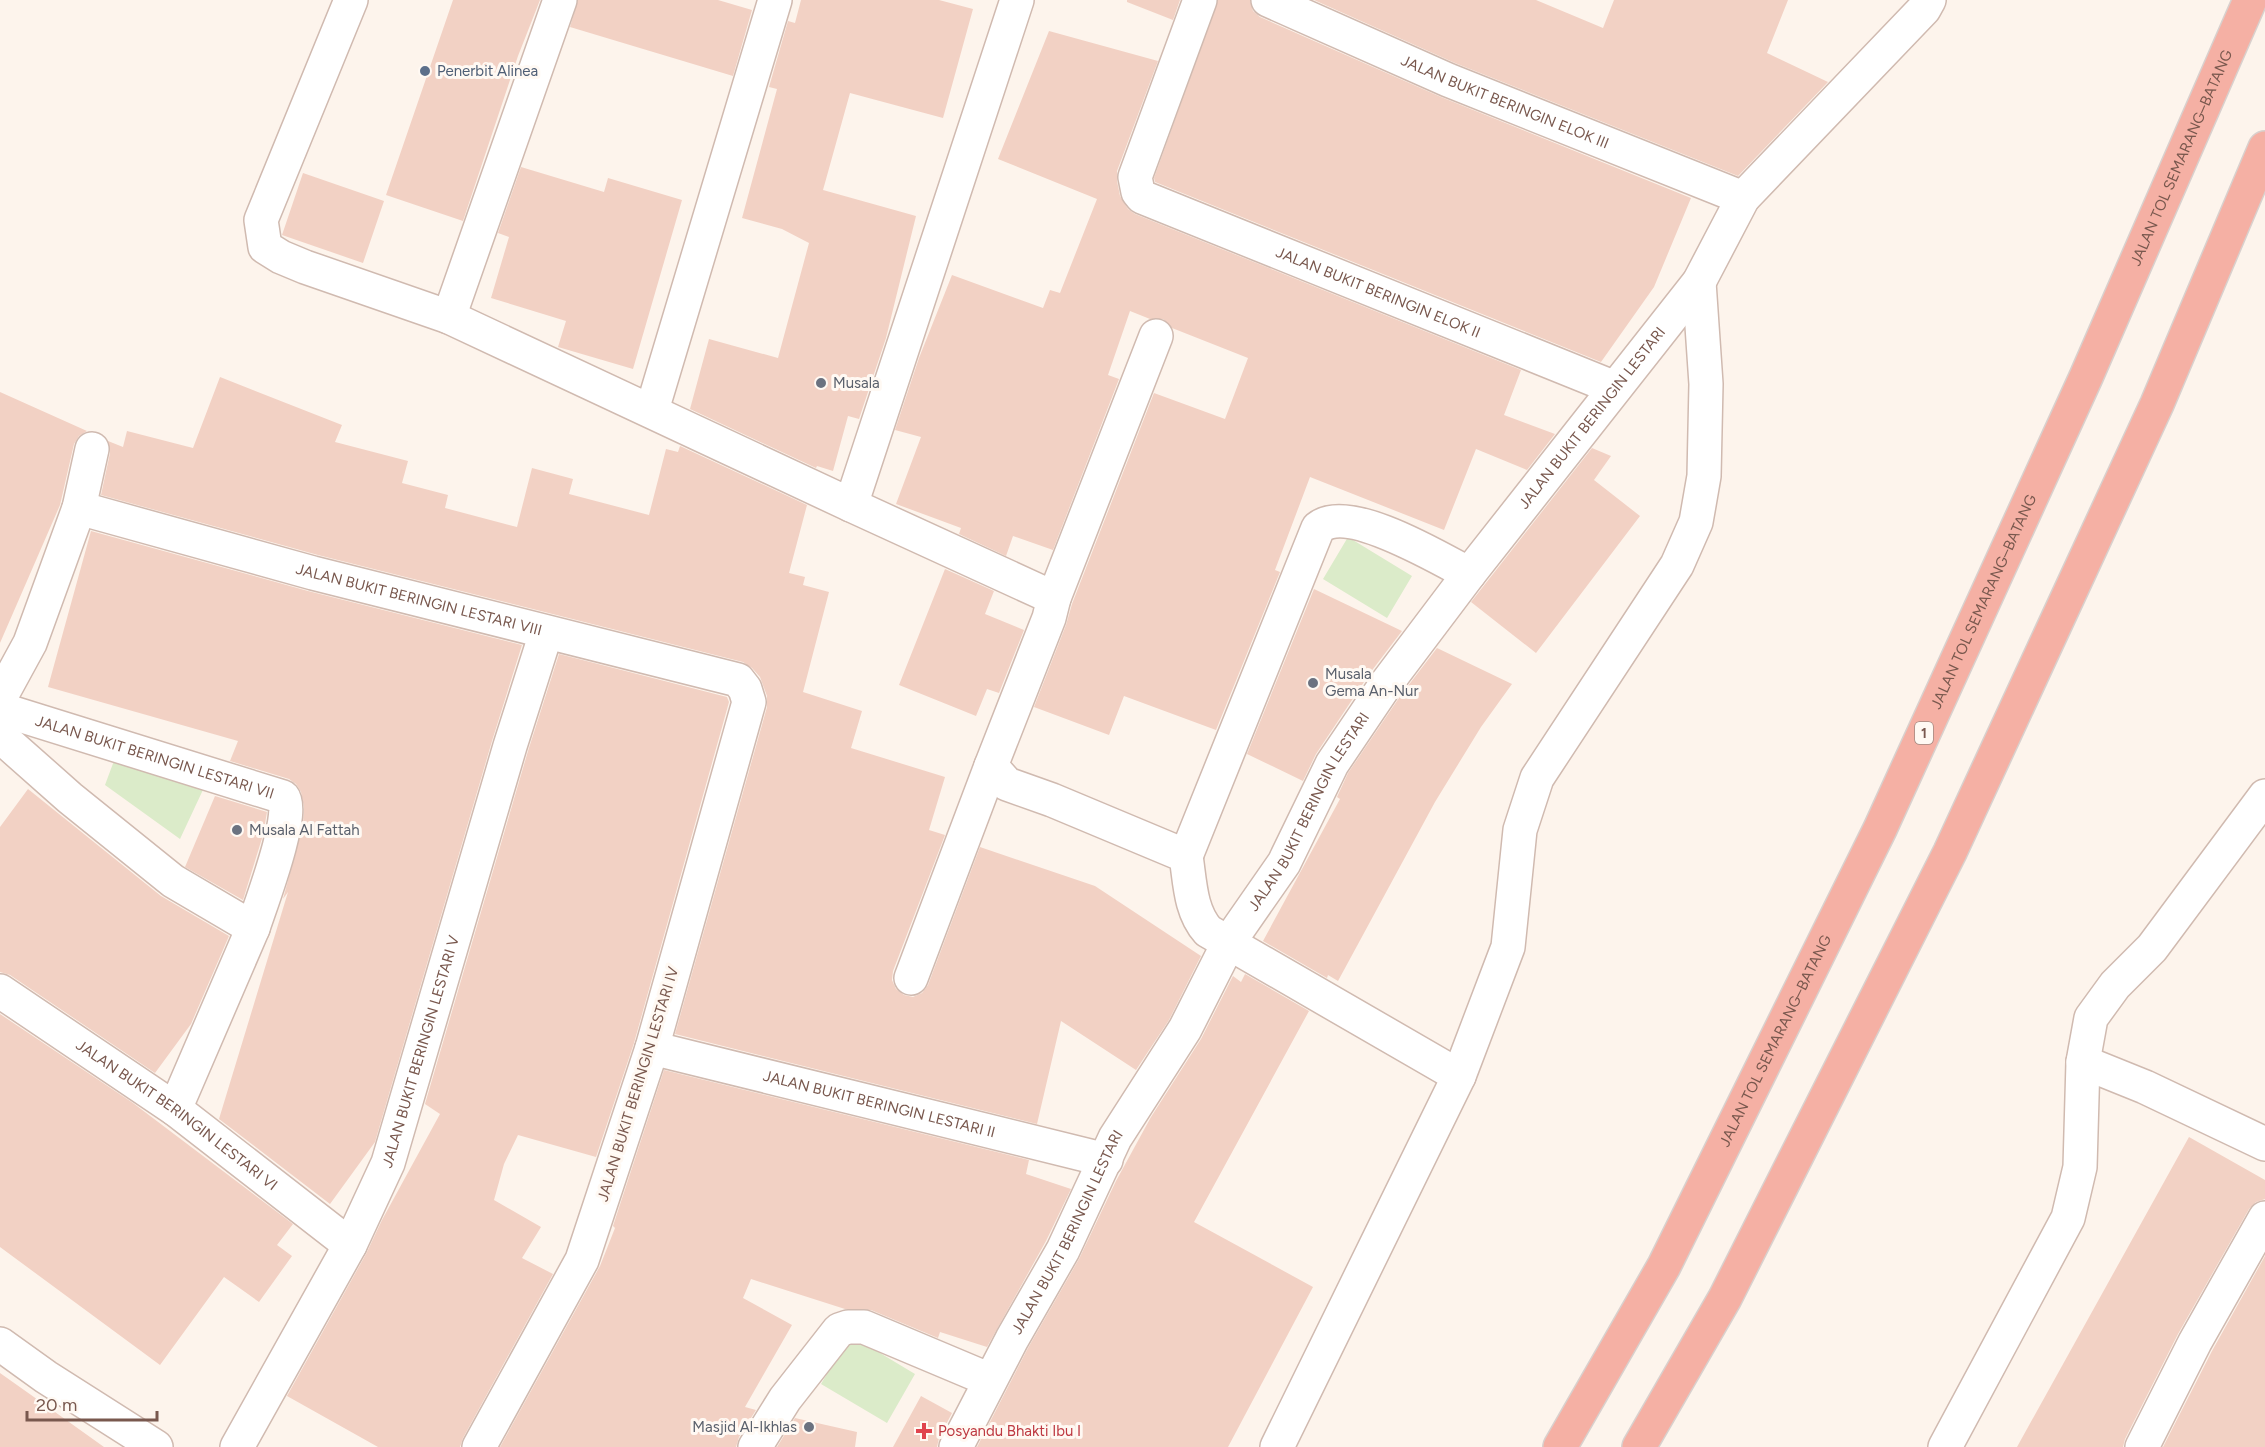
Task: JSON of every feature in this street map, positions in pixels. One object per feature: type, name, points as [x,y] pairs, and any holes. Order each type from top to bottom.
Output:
[{"type":"highway","name":"JALAN TOL SEMARANG–BATANG","points":[[1560,1447],[1664,1266],[1880,830],[2086,377],[2250,0]]},
{"type":"highway","points":[[1639,1447],[1725,1298],[1950,852],[2157,404],[2265,148]]},
{"type":"street","points":[[351,0],[261,220],[265,247],[280,257],[305,267],[449,317],[1054,598]]},
{"type":"street","points":[[449,317],[560,0]]},
{"type":"street","points":[[652,410],[775,0]]},
{"type":"street","points":[[851,505],[1017,0]]},
{"type":"street","name":"JALAN BUKIT BERINGIN ELOK II","points":[[1200,0],[1134,177],[1138,192],[1142,197],[1615,388]]},
{"type":"street","name":"JALAN BUKIT BERINGIN ELOK III","points":[[1268,0],[1448,80],[1743,198]]},
{"type":"street","name":"JALAN BUKIT BERINGIN LESTARI","points":[[956,1447],[990,1380],[1063,1250],[1115,1138],[1185,1029],[1229,942],[1284,863],[1332,764],[1386,684],[1469,574],[1699,282],[1743,198],[1917,3]]},
{"type":"street","points":[[1277,1447],[1459,1076],[1508,947],[1520,830],[1537,778],[1677,565],[1696,522],[1704,476],[1706,384],[1699,282]]},
{"type":"street","points":[[911,978],[1049,618],[1054,598],[1156,336]]},
{"type":"street","points":[[0,698],[30,643],[79,508],[92,449]]},
{"type":"street","name":"JALAN BUKIT BERINGIN LESTARI VIII","points":[[79,508],[313,573],[738,680],[745,689],[749,702]]},
{"type":"street","points":[[1459,1076],[1208,931],[1199,921],[1194,908],[1186,856],[1318,528],[1329,522],[1351,522],[1404,540],[1469,574]]},
{"type":"street","name":"JALAN BUKIT BERINGIN LESTARI V","points":[[237,1447],[350,1245],[387,1162],[510,746],[546,633]]},
{"type":"street","name":"JALAN BUKIT BERINGIN LESTARI IV","points":[[479,1447],[582,1260],[652,1048],[749,702]]},
{"type":"street","name":"JALAN BUKIT BERINGIN LESTARI VII","points":[[0,709],[283,797],[287,805],[283,837],[253,927],[175,1109]]},
{"type":"street","points":[[0,736],[70,798],[172,881],[253,927]]},
{"type":"street","points":[[991,766],[1007,784],[1052,800],[1186,856]]},
{"type":"street","points":[[1946,1447],[2068,1218],[2080,1167],[2083,1062],[2091,1018],[2115,985],[2152,948],[2265,796]]},
{"type":"street","name":"JALAN BUKIT BERINGIN LESTARI VI","points":[[0,991],[175,1109],[350,1245]]},
{"type":"street","name":"JALAN BUKIT BERINGIN LESTARI II","points":[[652,1048],[1106,1160]]},
{"type":"street","points":[[2083,1062],[2265,1144]]},
{"type":"street","points":[[2142,1447],[2195,1342],[2265,1218]]},
{"type":"street","points":[[755,1447],[785,1399],[839,1330],[848,1327],[864,1327],[990,1380]]},
{"type":"street","points":[[0,1344],[46,1377],[156,1447]]},
{"type":"green space","points":[[1348,537],[1412,576],[1387,618],[1323,579]]},
{"type":"green space","points":[[118,750],[209,777],[180,839],[105,785]]},
{"type":"green space","points":[[850,1335],[915,1374],[887,1423],[821,1384]]},
{"type":"building","points":[[453,0],[540,0],[518,56],[463,221],[386,195]]},
{"type":"building","points":[[578,0],[718,0],[752,10],[733,76],[570,27]]},
{"type":"building","points":[[801,0],[939,0],[973,9],[943,118],[850,93],[823,190],[916,216],[886,338],[859,419],[848,416],[833,471],[817,466],[816,468],[690,409],[709,339],[778,358],[809,243],[782,229],[742,218],[777,89],[769,87],[788,21],[795,23]]},
{"type":"building","points":[[1127,0],[1180,0],[1173,20],[1127,2]]},
{"type":"building","points":[[1218,0],[1250,0],[1253,11],[1260,17],[1441,97],[1691,198],[1654,287],[1601,362],[1155,182],[1154,178]]},
{"type":"building","points":[[1314,0],[1536,0],[1603,28],[1614,0],[1788,0],[1767,53],[1828,82],[1738,176],[1455,63]]},
{"type":"building","points":[[1049,31],[1158,61],[1117,171],[1120,196],[1128,209],[1135,214],[1521,370],[1504,415],[1555,434],[1527,470],[1476,449],[1444,530],[1310,477],[1275,570],[1280,572],[1216,730],[1124,696],[1109,735],[1034,707],[1154,393],[1225,419],[1248,358],[1172,328],[1163,319],[1150,319],[1130,311],[1108,375],[1119,379],[1053,550],[1013,536],[1006,556],[959,534],[961,528],[896,504],[921,437],[895,430],[919,358],[952,275],[1043,308],[1050,290],[1060,293],[1097,199],[998,159]]},
{"type":"building","points":[[521,167],[604,192],[608,178],[682,200],[633,369],[558,347],[566,321],[491,298],[509,237],[498,233]]},
{"type":"building","points":[[303,173],[384,201],[363,263],[282,235]]},
{"type":"building","points":[[220,377],[342,425],[335,442],[408,461],[402,483],[448,495],[445,508],[517,527],[532,468],[573,479],[569,494],[649,515],[666,449],[678,452],[680,446],[807,505],[789,573],[805,577],[803,585],[829,592],[803,692],[862,711],[851,748],[945,777],[929,830],[945,835],[893,971],[892,980],[896,989],[904,995],[913,997],[922,993],[928,985],[980,847],[1095,886],[1201,956],[1169,1020],[1136,1070],[1061,1021],[1037,1124],[675,1034],[767,707],[767,696],[760,677],[743,662],[318,555],[101,495],[110,453],[108,441],[123,447],[127,431],[193,448]]},
{"type":"building","points":[[0,392],[87,431],[79,436],[74,444],[60,505],[0,643]]},
{"type":"building","points":[[1592,448],[1611,456],[1594,480],[1640,516],[1536,653],[1471,602]]},
{"type":"building","points":[[91,531],[308,591],[522,645],[375,1142],[330,1204],[219,1119],[288,892],[283,899],[303,825],[304,807],[301,792],[289,779],[230,761],[238,741],[48,687]]},
{"type":"building","points":[[945,569],[994,591],[985,614],[1024,630],[999,693],[987,689],[976,716],[899,685]]},
{"type":"building","name":"Musala Gema An-Nur","points":[[1314,589],[1402,631],[1370,673],[1316,754],[1303,781],[1247,754]]},
{"type":"building","points":[[1437,648],[1512,684],[1481,727],[1435,802],[1338,981],[1328,975],[1327,978],[1263,941],[1340,799],[1337,797],[1348,773],[1401,695]]},
{"type":"building","points":[[559,654],[727,697],[729,702],[634,1043],[596,1157],[518,1135],[504,1164],[494,1200],[541,1227],[522,1258],[553,1274],[460,1447],[378,1447],[287,1396],[440,1114],[425,1104],[528,751]]},
{"type":"building","points":[[28,789],[161,896],[229,936],[191,1024],[155,1073],[10,975],[0,972],[0,827]]},
{"type":"building","name":"Musala Al Fattah","points":[[215,796],[267,812],[263,835],[243,900],[185,867]]},
{"type":"building","points":[[1245,974],[1309,1011],[1194,1222],[1313,1287],[1228,1447],[977,1447],[1028,1348],[1079,1259],[1116,1181],[1151,1117],[1201,1039],[1233,976],[1241,982]]},
{"type":"building","points":[[0,1014],[133,1103],[293,1224],[277,1245],[292,1256],[259,1302],[224,1277],[160,1365],[0,1247]]},
{"type":"building","points":[[664,1070],[1029,1160],[1026,1174],[1071,1189],[1046,1241],[987,1347],[940,1332],[938,1338],[871,1310],[845,1309],[751,1279],[743,1298],[792,1325],[745,1407],[756,1410],[739,1437],[736,1447],[500,1447],[600,1266],[615,1228],[613,1226]]},
{"type":"building","points":[[2189,1137],[2265,1180],[2265,1199],[2256,1202],[2249,1209],[2178,1334],[2123,1447],[2017,1447]]},
{"type":"building","points":[[2265,1256],[2265,1447],[2163,1447],[2212,1351]]},
{"type":"building","points":[[0,1373],[41,1402],[104,1447],[0,1447]]},
{"type":"building","name":"Posyandu Bhakti Ibu I","points":[[921,1396],[952,1413],[939,1438],[937,1447],[893,1447]]},
{"type":"building","name":"Masjid Al-Ikhlas","points":[[795,1418],[857,1432],[855,1447],[777,1447]]},
{"type":"place","name":"Penerbit Alinea","points":[[425,71]]},
{"type":"place","name":"Musala","points":[[821,383]]},
{"type":"place","name":"Musala Gema An-Nur","points":[[1313,683]]},
{"type":"place","name":"Musala Al Fattah","points":[[237,830]]},
{"type":"place","name":"Masjid Al-Ikhlas","points":[[809,1427]]},
{"type":"place","name":"Posyandu Bhakti Ibu I","points":[[924,1431]]}]
